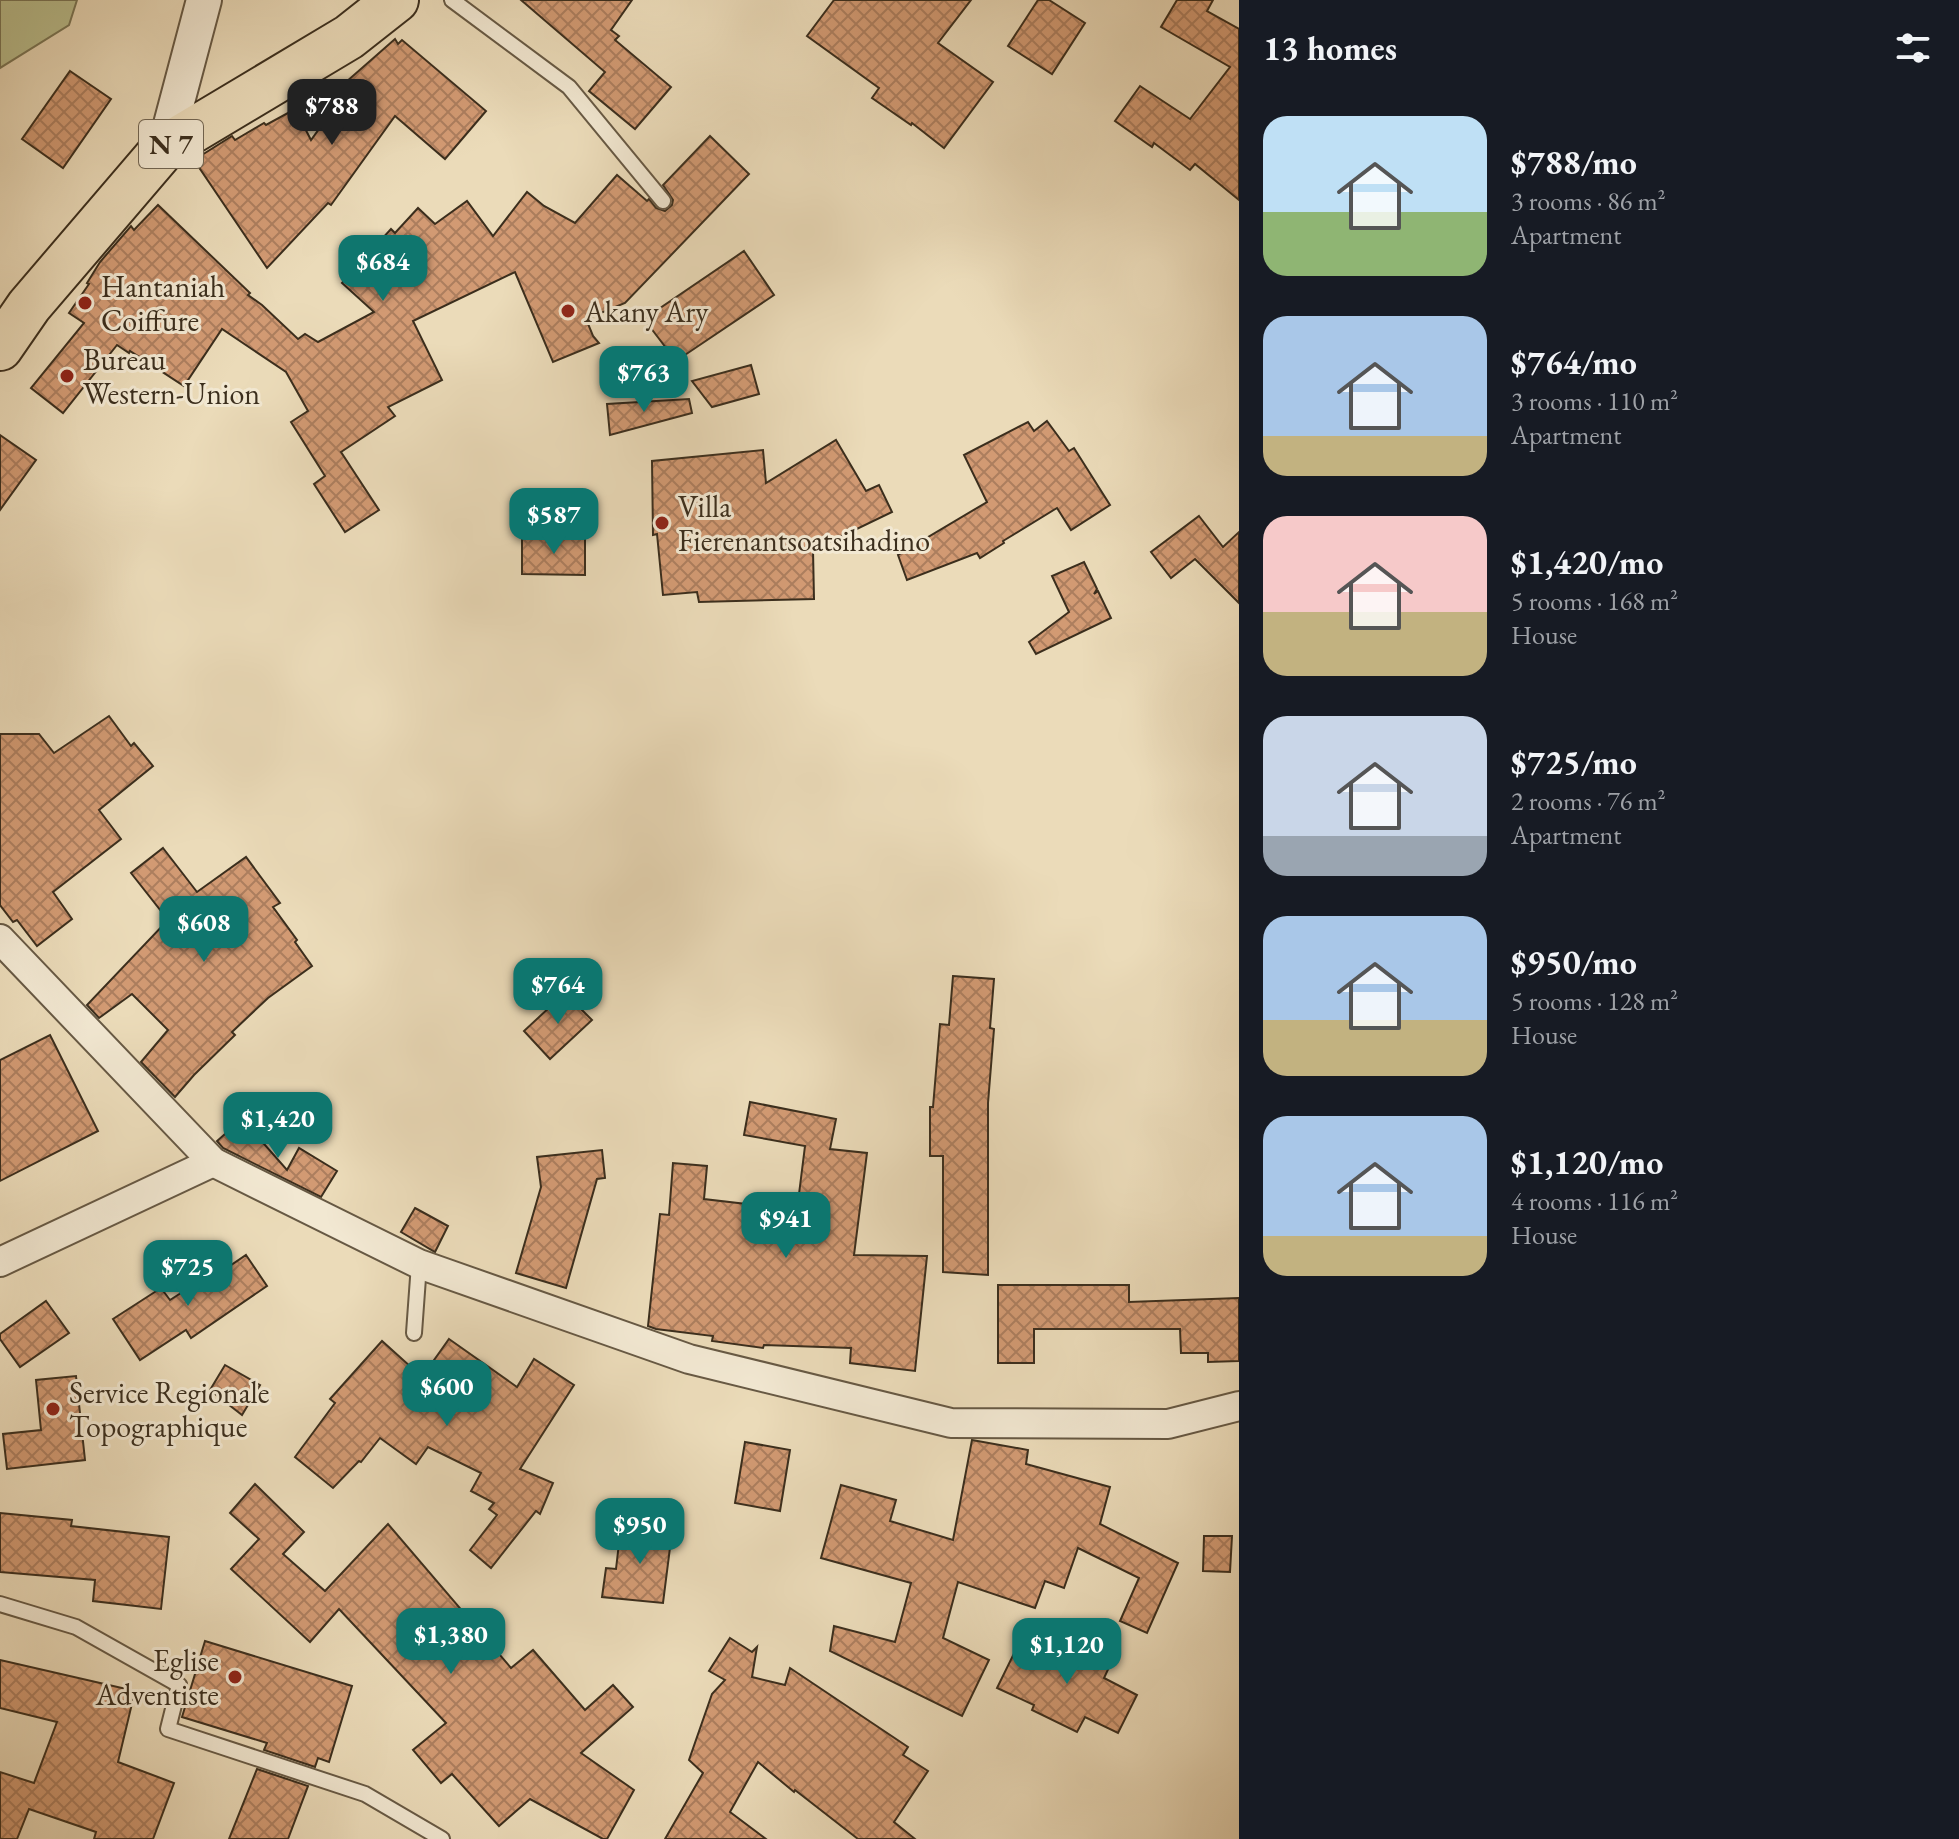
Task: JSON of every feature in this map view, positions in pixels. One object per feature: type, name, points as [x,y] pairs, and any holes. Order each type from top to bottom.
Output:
[{"type":"main road","name":"N 7","points":[[0,348],[29,306],[165,147],[349,37],[396,0]]},
{"type":"street","points":[[165,147],[204,0]]},
{"type":"street","points":[[0,939],[213,1162],[419,1264],[689,1359],[951,1423],[1168,1424],[1239,1406]]},
{"type":"street","points":[[0,1262],[213,1162]]},
{"type":"lane","points":[[452,0],[569,87],[663,201]]},
{"type":"lane","points":[[414,1333],[419,1264]]},
{"type":"lane","points":[[0,1604],[76,1627],[179,1685],[168,1729],[365,1794],[442,1839]]},
{"type":"green space","points":[[0,0],[77,0],[69,25],[0,68]]},
{"type":"building","points":[[521,0],[632,0],[611,30],[619,36],[615,40],[671,87],[635,129],[589,91],[605,72]]},
{"type":"building","points":[[834,0],[971,0],[938,43],[993,82],[944,148],[872,98],[879,88],[807,36]]},
{"type":"building","points":[[1038,0],[1049,0],[1085,23],[1052,74],[1008,46]]},
{"type":"building","points":[[1177,0],[1213,0],[1207,11],[1239,29],[1239,200],[1195,164],[1190,170],[1154,143],[1152,147],[1115,121],[1140,86],[1190,119],[1230,67],[1161,27]]},
{"type":"building","points":[[395,39],[398,44],[402,40],[486,111],[445,159],[395,116],[331,205],[328,203],[267,268],[194,160],[232,136],[235,140],[295,109],[311,140],[350,86],[346,82]]},
{"type":"building","points":[[70,71],[111,99],[63,168],[22,139]]},
{"type":"building","points":[[710,136],[749,174],[625,303],[586,319],[599,343],[553,362],[515,272],[413,321],[442,380],[388,407],[395,416],[341,452],[379,510],[345,532],[314,484],[325,476],[291,422],[308,411],[286,372],[222,329],[184,386],[117,345],[63,413],[31,388],[84,323],[69,313],[100,262],[131,226],[134,230],[158,205],[250,293],[248,295],[298,339],[305,334],[318,342],[374,312],[342,283],[391,229],[395,233],[418,208],[435,224],[467,201],[493,236],[527,192],[544,206],[575,223],[617,175],[656,208],[665,211],[673,200],[663,185]]},
{"type":"building","points":[[744,251],[774,295],[676,361],[644,319]]},
{"type":"building","points":[[751,365],[759,394],[712,407],[692,381]]},
{"type":"building","points":[[689,399],[692,413],[610,435],[607,404]]},
{"type":"building","points":[[1047,421],[1069,451],[1074,448],[1110,505],[1071,530],[1057,508],[980,558],[977,553],[907,580],[898,555],[987,502],[964,455],[1028,422],[1034,431]]},
{"type":"building","points":[[0,435],[36,460],[0,510]]},
{"type":"building","points":[[836,440],[866,491],[879,485],[892,512],[813,550],[814,599],[699,602],[697,592],[663,595],[657,534],[653,535],[652,461],[763,450],[766,483]]},
{"type":"building","points":[[1199,516],[1223,547],[1239,532],[1239,603],[1195,559],[1171,578],[1151,552]]},
{"type":"building","points":[[522,537],[585,538],[585,575],[522,574]]},
{"type":"building","points":[[1084,562],[1097,589],[1094,594],[1098,591],[1111,618],[1036,654],[1029,642],[1069,612],[1052,576]]},
{"type":"building","points":[[109,716],[131,746],[134,743],[153,766],[99,810],[121,839],[53,892],[72,919],[37,946],[17,920],[13,922],[0,905],[0,734],[39,734],[54,753]]},
{"type":"building","points":[[163,848],[197,892],[246,857],[280,903],[273,907],[312,966],[268,998],[232,1032],[235,1035],[175,1097],[141,1062],[168,1030],[132,994],[99,1018],[87,1005],[168,920],[131,873]]},
{"type":"building","points":[[953,976],[994,979],[990,1028],[994,1029],[988,1103],[988,1275],[943,1272],[943,1156],[930,1156],[930,1107],[933,1107],[940,1024],[949,1025]]},
{"type":"building","points":[[565,993],[592,1020],[550,1059],[524,1031]]},
{"type":"building","points":[[50,1035],[98,1131],[0,1181],[0,1060]]},
{"type":"building","points":[[750,1102],[836,1119],[830,1149],[867,1153],[854,1255],[927,1256],[915,1371],[850,1363],[851,1348],[764,1345],[763,1348],[712,1341],[713,1336],[648,1326],[660,1214],[669,1215],[673,1163],[707,1166],[704,1199],[797,1210],[805,1146],[744,1135]]},
{"type":"building","points":[[242,1119],[287,1170],[299,1148],[337,1171],[321,1197],[223,1148],[217,1141]]},
{"type":"building","points":[[602,1150],[605,1178],[597,1179],[566,1288],[516,1273],[541,1187],[537,1157]]},
{"type":"building","points":[[415,1208],[448,1226],[435,1252],[401,1232]]},
{"type":"building","points":[[246,1255],[267,1286],[191,1338],[186,1330],[140,1360],[113,1319],[161,1288],[170,1300],[184,1291],[187,1295]]},
{"type":"building","points":[[998,1285],[1129,1285],[1129,1302],[1239,1298],[1239,1361],[1208,1362],[1208,1353],[1181,1353],[1180,1329],[1034,1329],[1034,1363],[998,1363]]},
{"type":"building","points":[[46,1301],[69,1333],[20,1367],[0,1339],[0,1334]]},
{"type":"building","points":[[449,1339],[517,1387],[534,1359],[574,1385],[520,1469],[553,1483],[540,1514],[536,1511],[491,1568],[470,1550],[497,1515],[489,1509],[494,1503],[471,1491],[481,1473],[428,1447],[416,1464],[380,1438],[361,1462],[333,1488],[295,1457],[335,1403],[330,1399],[382,1341],[422,1377]]},
{"type":"building","points":[[225,1365],[260,1385],[242,1415],[210,1390]]},
{"type":"building","points":[[76,1376],[85,1460],[7,1469],[3,1434],[41,1430],[36,1380]]},
{"type":"building","points":[[972,1440],[1028,1450],[1026,1464],[1110,1487],[1100,1524],[1178,1563],[1147,1633],[1120,1621],[1139,1578],[1078,1548],[1064,1588],[1045,1581],[1035,1608],[958,1582],[943,1638],[989,1660],[962,1716],[830,1651],[834,1626],[895,1642],[911,1583],[821,1558],[841,1485],[896,1500],[890,1521],[953,1540]]},
{"type":"building","points":[[745,1442],[790,1450],[780,1511],[735,1503]]},
{"type":"building","points":[[255,1484],[304,1532],[283,1554],[325,1591],[388,1524],[511,1668],[533,1650],[585,1710],[613,1685],[633,1707],[581,1753],[634,1790],[607,1839],[530,1799],[499,1826],[452,1774],[441,1783],[413,1750],[446,1723],[339,1609],[310,1642],[231,1569],[259,1539],[230,1513]]},
{"type":"building","points":[[0,1513],[72,1520],[71,1526],[169,1537],[161,1609],[93,1601],[95,1580],[0,1572]]},
{"type":"building","points":[[621,1526],[672,1532],[663,1603],[602,1597],[606,1568],[616,1569]]},
{"type":"building","points":[[1204,1536],[1232,1536],[1230,1572],[1203,1571]]},
{"type":"building","points":[[1023,1635],[1073,1659],[1081,1645],[1112,1661],[1104,1678],[1137,1695],[1118,1733],[1085,1717],[1077,1732],[1032,1710],[1034,1705],[997,1688]]},
{"type":"building","points":[[730,1638],[752,1652],[757,1647],[752,1677],[785,1685],[790,1668],[908,1747],[903,1755],[928,1771],[894,1822],[915,1839],[858,1839],[758,1762],[730,1812],[766,1839],[665,1839],[703,1773],[689,1760],[712,1694],[725,1680],[709,1671]]},
{"type":"building","points":[[205,1641],[352,1686],[329,1762],[318,1758],[315,1767],[264,1750],[267,1743],[182,1717]]},
{"type":"building","points":[[0,1660],[135,1691],[118,1762],[174,1783],[153,1839],[94,1839],[96,1832],[29,1809],[17,1839],[0,1839],[0,1772],[34,1783],[57,1722],[0,1708]]},
{"type":"building","points":[[257,1769],[308,1786],[288,1839],[229,1839]]},
{"type":"place","name":"Hantaniah Coiffure","points":[[85,303]]},
{"type":"place","name":"Akany Ary","points":[[568,311]]},
{"type":"place","name":"Bureau Western-Union","points":[[67,376]]},
{"type":"place","name":"Villa Fierenantsoatsihadino","points":[[662,523]]},
{"type":"place","name":"Service Regionale Topographique","points":[[53,1409]]},
{"type":"place","name":"Eglise Adventiste","points":[[235,1677]]}]
